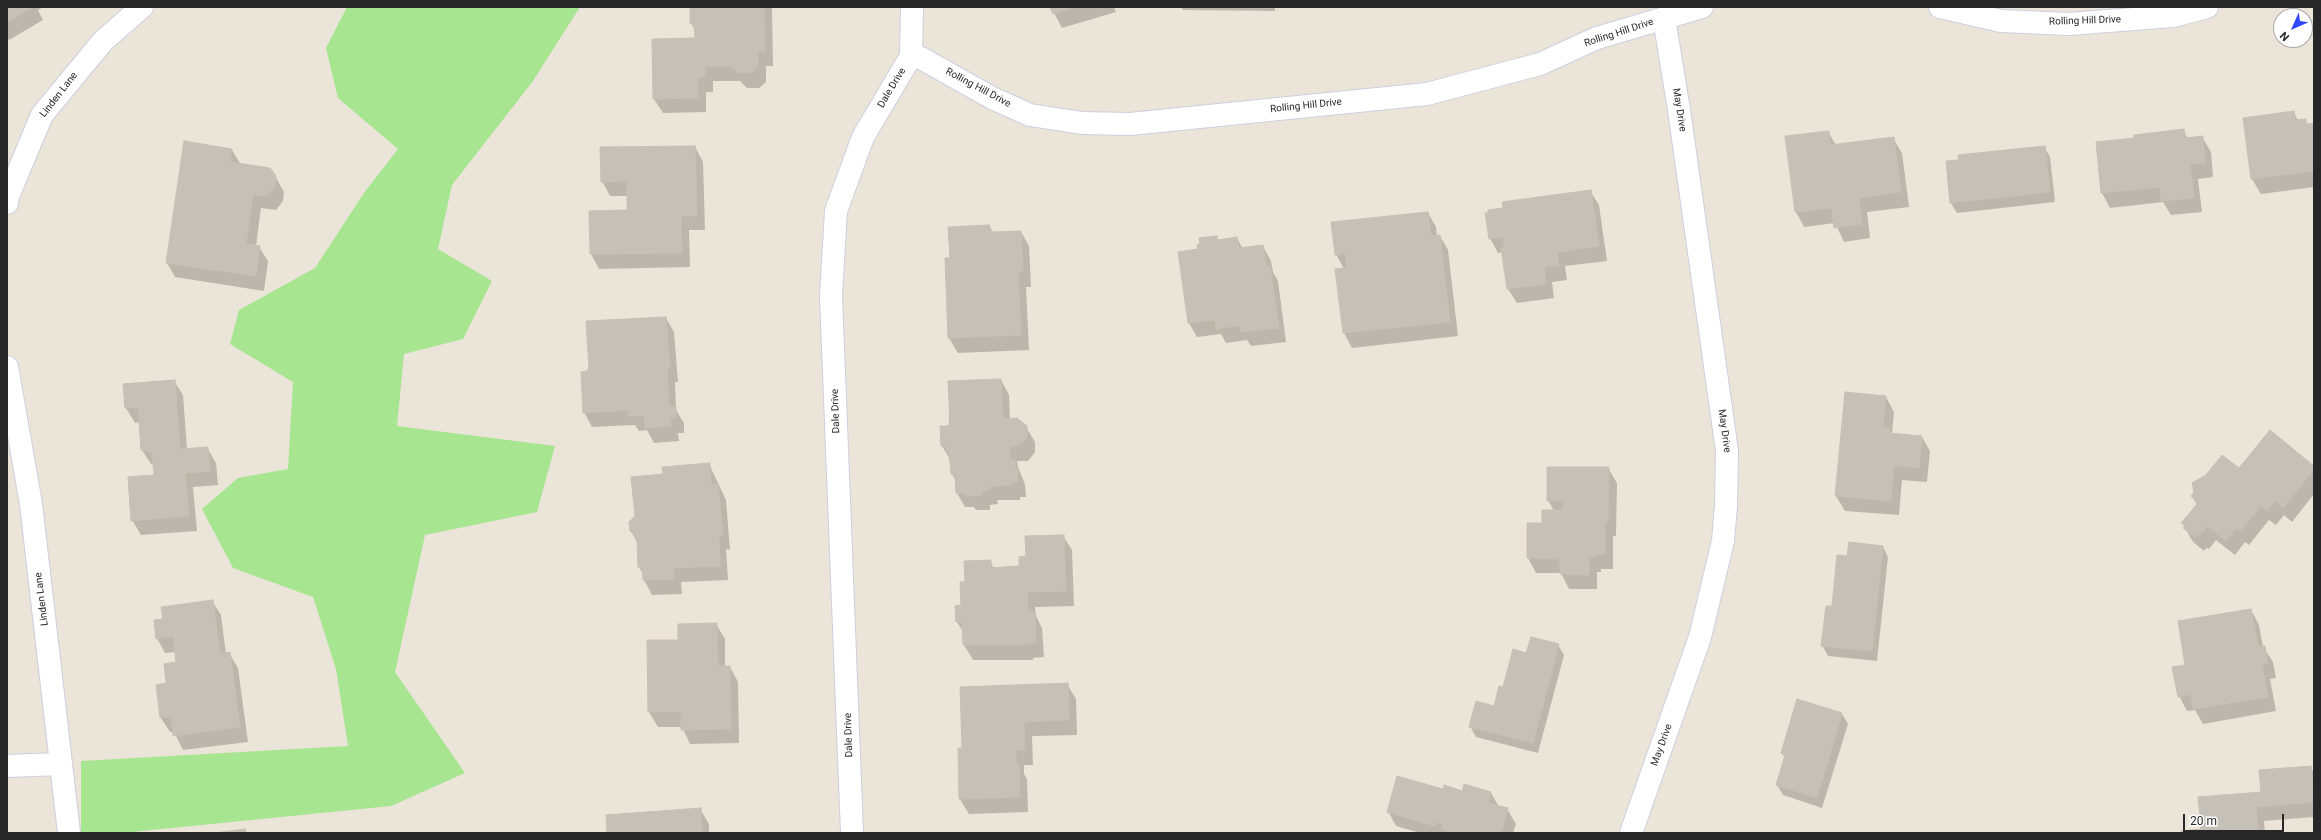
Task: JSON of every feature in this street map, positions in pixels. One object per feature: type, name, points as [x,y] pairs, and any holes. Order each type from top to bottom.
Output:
[{"type":"street","name":"Linden Lane","points":[[7,203],[8,196],[42,115],[103,41],[142,7]]},
{"type":"street","name":"Dale Drive","points":[[852,833],[831,296],[836,210],[863,137],[911,56],[912,7]]},
{"type":"street","name":"Rolling Hill Drive","points":[[911,56],[921,58],[992,98],[1030,115],[1082,123],[1130,124],[1426,94],[1540,64],[1597,38],[1702,7]]},
{"type":"street","name":"Rolling Hill Drive","points":[[1940,7],[2001,21],[2070,24],[2173,16],[2207,7]]},
{"type":"street","name":"May Drive","points":[[1631,833],[1700,637],[1723,541],[1726,506],[1727,450],[1679,110],[1664,18]]},
{"type":"street","name":"Linden Lane","points":[[7,367],[31,504],[68,833]]},
{"type":"street","points":[[7,766],[61,764]]},
{"type":"green space","points":[[347,7],[580,7],[533,81],[452,185],[438,249],[492,281],[463,339],[404,354],[397,426],[555,446],[537,512],[425,535],[395,672],[465,773],[391,806],[122,833],[81,833],[81,761],[348,746],[336,669],[313,597],[233,568],[202,509],[238,478],[288,469],[293,382],[230,344],[239,310],[315,268],[364,193],[398,149],[338,98],[326,48]]},
{"type":"building","points":[[7,7],[32,7],[7,22]]},
{"type":"building","points":[[690,7],[764,7],[765,52],[758,52],[758,67],[751,73],[738,73],[731,66],[705,67],[705,77],[698,77],[698,98],[653,99],[652,39],[695,38],[694,24],[690,23]]},
{"type":"building","points":[[1050,7],[1075,7],[1053,14]]},
{"type":"building","points":[[2294,111],[2295,120],[2306,119],[2306,124],[2314,123],[2314,171],[2251,179],[2243,118]]},
{"type":"building","points":[[2184,129],[2185,138],[2203,136],[2205,163],[2190,164],[2194,198],[2161,201],[2160,187],[2101,193],[2096,142],[2134,138],[2134,135]]},
{"type":"building","points":[[1829,131],[1830,145],[1894,137],[1901,192],[1859,198],[1862,224],[1834,228],[1832,208],[1795,212],[1785,136]]},
{"type":"building","points":[[184,141],[232,149],[230,162],[270,168],[276,176],[275,186],[267,196],[253,194],[246,244],[260,246],[256,276],[166,263]]},
{"type":"building","points":[[695,146],[697,216],[681,216],[682,253],[590,254],[589,211],[627,210],[627,181],[601,182],[600,147]]},
{"type":"building","points":[[2045,146],[2050,192],[1950,203],[1946,161],[1959,160],[1958,155]]},
{"type":"building","points":[[1591,190],[1599,246],[1557,252],[1559,266],[1544,267],[1546,284],[1507,289],[1501,248],[1504,248],[1503,237],[1489,239],[1485,213],[1488,213],[1488,210],[1503,208],[1502,202]]},
{"type":"building","points":[[1428,212],[1431,236],[1440,235],[1450,322],[1343,333],[1335,269],[1347,268],[1345,254],[1335,255],[1331,222]]},
{"type":"building","points":[[989,225],[992,232],[1021,231],[1023,272],[1018,272],[1021,335],[948,338],[945,258],[950,258],[948,227]]},
{"type":"building","points":[[1217,236],[1217,240],[1237,237],[1239,248],[1263,245],[1266,266],[1270,266],[1279,328],[1241,332],[1240,325],[1216,329],[1215,320],[1188,323],[1178,252],[1198,249],[1197,245],[1200,244],[1199,238]]},
{"type":"building","points":[[666,317],[670,368],[667,368],[669,407],[676,407],[676,418],[670,419],[671,426],[645,428],[644,416],[629,416],[629,410],[583,413],[581,372],[587,371],[589,368],[586,321]]},
{"type":"building","points":[[1001,379],[1003,419],[1017,418],[1027,426],[1027,437],[1019,446],[1010,446],[1010,460],[1015,460],[1018,482],[1012,482],[1012,485],[990,486],[990,490],[982,490],[982,495],[966,496],[966,493],[956,493],[955,474],[951,474],[949,451],[946,451],[946,446],[941,446],[940,426],[948,426],[950,423],[948,381]]},
{"type":"building","points":[[175,380],[180,449],[208,447],[210,471],[185,473],[189,516],[131,521],[128,477],[154,475],[152,452],[141,450],[138,407],[125,408],[123,384]]},
{"type":"building","points":[[1845,392],[1886,396],[1883,428],[1890,428],[1889,433],[1922,436],[1919,468],[1894,465],[1891,501],[1835,496]]},
{"type":"building","points":[[2270,430],[2314,466],[2314,469],[2283,508],[2275,501],[2267,511],[2261,506],[2240,531],[2236,528],[2226,541],[2207,526],[2200,535],[2198,534],[2195,537],[2183,528],[2186,525],[2181,523],[2198,503],[2191,496],[2194,492],[2192,483],[2206,475],[2222,455],[2239,468]]},
{"type":"building","points":[[710,463],[711,485],[718,484],[723,536],[719,535],[720,566],[673,568],[674,579],[643,580],[642,567],[638,567],[637,538],[630,531],[629,522],[635,516],[631,477],[663,474],[662,467]]},
{"type":"building","points":[[1547,467],[1609,467],[1608,521],[1605,521],[1605,554],[1593,555],[1594,557],[1589,558],[1589,575],[1560,574],[1560,559],[1527,558],[1527,523],[1542,523],[1542,510],[1563,510],[1563,501],[1547,501]]},
{"type":"building","points":[[1064,535],[1066,591],[1027,592],[1028,612],[1035,612],[1036,643],[1025,643],[1025,645],[963,645],[962,622],[956,622],[955,606],[961,605],[960,582],[965,582],[964,561],[991,560],[991,568],[1019,566],[1019,557],[1026,556],[1025,536]]},
{"type":"building","points":[[1849,542],[1883,546],[1872,651],[1821,646],[1826,606],[1832,606],[1837,555],[1847,556]]},
{"type":"building","points":[[213,600],[220,654],[230,652],[240,727],[173,736],[171,716],[160,718],[156,685],[166,683],[164,664],[176,662],[173,636],[156,639],[154,620],[163,619],[161,607]]},
{"type":"building","points":[[2251,609],[2258,647],[2265,646],[2268,663],[2262,664],[2268,697],[2193,709],[2191,694],[2178,697],[2172,667],[2185,665],[2178,621]]},
{"type":"building","points":[[717,623],[718,666],[730,666],[731,729],[681,730],[681,712],[648,712],[647,640],[678,640],[678,624]]},
{"type":"building","points":[[1531,637],[1559,644],[1533,743],[1469,727],[1476,701],[1494,706],[1499,686],[1503,687],[1513,649],[1526,653]]},
{"type":"building","points":[[1068,683],[1069,720],[1024,722],[1025,750],[1016,750],[1016,763],[1019,763],[1020,797],[959,799],[958,748],[962,748],[960,687]]},
{"type":"building","points":[[1797,699],[1842,713],[1817,798],[1776,785],[1785,755],[1781,753]]},
{"type":"building","points":[[2311,766],[2314,802],[2256,807],[2258,833],[2181,833],[2181,831],[2201,829],[2198,797],[2261,792],[2259,770]]},
{"type":"building","points":[[1397,776],[1443,789],[1444,785],[1462,791],[1464,784],[1491,792],[1488,803],[1508,808],[1501,833],[1447,833],[1447,831],[1441,829],[1443,824],[1436,822],[1435,826],[1387,812]]},
{"type":"building","points":[[701,808],[702,833],[607,833],[606,815]]},
{"type":"building","points":[[245,829],[246,833],[215,833]]}]
